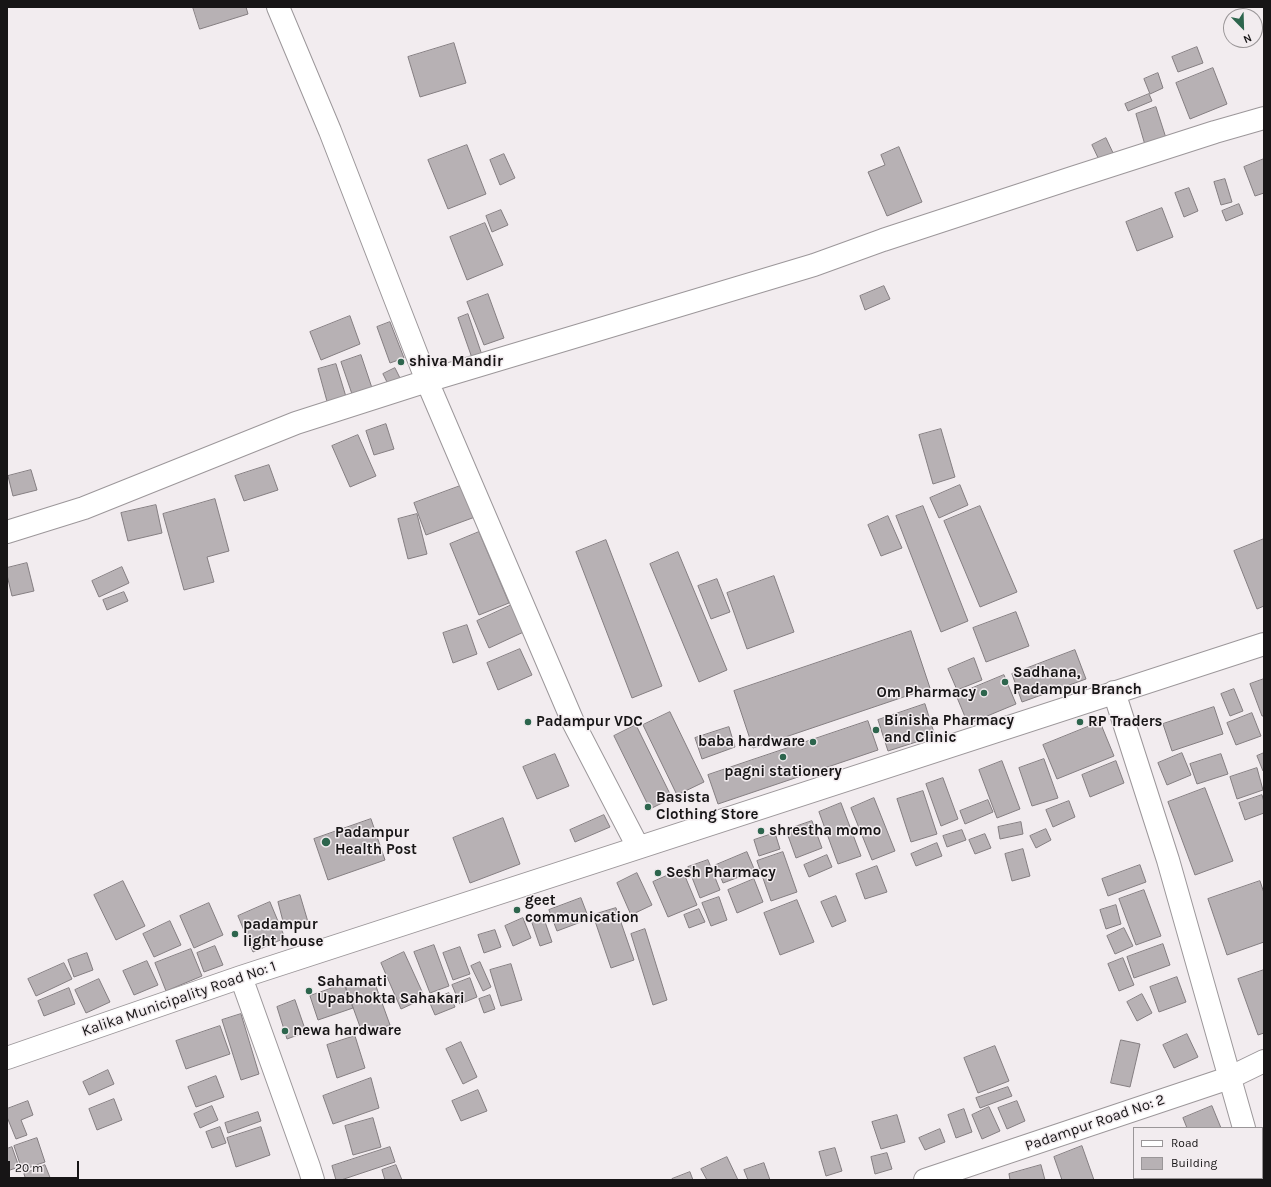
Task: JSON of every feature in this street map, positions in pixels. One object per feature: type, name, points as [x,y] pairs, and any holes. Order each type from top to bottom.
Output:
[{"type":"street","points":[[278,7],[330,131],[427,381],[573,722],[638,847]]},
{"type":"street","points":[[7,532],[84,508],[296,423],[427,381],[814,264],[882,240],[1072,178],[1215,132],[1264,118]]},
{"type":"street","name":"Kalika Municipality Road No: 1","points":[[7,1058],[241,977],[1264,644]]},
{"type":"street","points":[[1114,692],[1168,860],[1244,1127]]},
{"type":"street","points":[[241,977],[310,1167],[313,1180]]},
{"type":"street","name":"Padampur Road No: 2","points":[[925,1180],[1229,1078],[1264,1061]]},
{"type":"building","points":[[193,7],[246,7],[248,14],[200,29]]},
{"type":"building","points":[[454,43],[466,83],[420,97],[408,57]]},
{"type":"building","points":[[1197,47],[1203,63],[1178,72],[1172,57]]},
{"type":"building","points":[[1213,68],[1227,104],[1190,119],[1176,83]]},
{"type":"building","points":[[1158,73],[1163,88],[1150,94],[1144,79]]},
{"type":"building","points":[[1149,94],[1152,101],[1128,111],[1125,104]]},
{"type":"building","points":[[1156,107],[1166,138],[1145,145],[1136,114]]},
{"type":"building","points":[[1106,138],[1114,155],[1100,162],[1092,145]]},
{"type":"building","points":[[467,145],[486,194],[448,209],[428,160]]},
{"type":"building","points":[[899,147],[922,202],[887,216],[868,172],[885,165],[881,155]]},
{"type":"building","points":[[504,154],[515,178],[500,185],[490,160]]},
{"type":"building","points":[[1264,159],[1264,193],[1255,196],[1244,167]]},
{"type":"building","points":[[1225,179],[1232,202],[1221,205],[1214,182]]},
{"type":"building","points":[[1189,188],[1198,211],[1184,217],[1175,193]]},
{"type":"building","points":[[1239,204],[1243,214],[1226,221],[1222,211]]},
{"type":"building","points":[[1162,208],[1173,237],[1137,251],[1126,222]]},
{"type":"building","points":[[501,210],[508,225],[492,232],[486,216]]},
{"type":"building","points":[[485,223],[503,265],[467,280],[450,237]]},
{"type":"building","points":[[884,286],[890,299],[865,310],[860,296]]},
{"type":"building","points":[[488,294],[504,338],[484,345],[467,302]]},
{"type":"building","points":[[468,314],[482,355],[472,358],[458,318]]},
{"type":"building","points":[[350,316],[360,344],[321,360],[310,332]]},
{"type":"building","points":[[390,322],[404,358],[390,363],[377,327]]},
{"type":"building","points":[[361,355],[373,391],[353,397],[341,362]]},
{"type":"building","points":[[336,364],[347,400],[328,405],[318,369]]},
{"type":"building","points":[[395,368],[400,378],[388,384],[383,374]]},
{"type":"building","points":[[386,424],[394,449],[374,455],[366,431]]},
{"type":"building","points":[[941,429],[955,477],[933,484],[919,435]]},
{"type":"building","points":[[358,435],[376,476],[350,487],[332,446]]},
{"type":"building","points":[[269,465],[278,490],[244,501],[235,476]]},
{"type":"building","points":[[31,470],[37,490],[13,496],[8,476]]},
{"type":"building","points":[[463,485],[475,517],[426,535],[414,503]]},
{"type":"building","points":[[960,485],[968,505],[939,518],[930,498]]},
{"type":"building","points":[[215,499],[229,551],[207,557],[214,582],[184,590],[163,514]]},
{"type":"building","points":[[156,505],[162,533],[128,541],[121,513]]},
{"type":"building","points":[[923,506],[968,621],[941,632],[896,516]]},
{"type":"building","points":[[980,506],[1017,592],[980,607],[944,521]]},
{"type":"building","points":[[417,514],[427,554],[408,559],[398,519]]},
{"type":"building","points":[[888,516],[902,548],[881,556],[868,525]]},
{"type":"building","points":[[479,532],[509,603],[479,615],[450,544]]},
{"type":"building","points":[[1264,539],[1264,606],[1257,609],[1234,551]]},
{"type":"building","points":[[606,540],[662,686],[632,698],[576,552]]},
{"type":"building","points":[[678,552],[727,670],[699,682],[650,564]]},
{"type":"building","points":[[27,563],[34,591],[12,596],[7,575],[7,568]]},
{"type":"building","points":[[122,567],[129,583],[99,597],[92,581]]},
{"type":"building","points":[[774,576],[794,632],[747,649],[727,593]]},
{"type":"building","points":[[717,579],[730,612],[711,619],[698,586]]},
{"type":"building","points":[[124,592],[128,601],[107,610],[103,600]]},
{"type":"building","points":[[516,603],[528,630],[489,648],[477,621]]},
{"type":"building","points":[[1016,612],[1029,646],[986,662],[973,628]]},
{"type":"building","points":[[467,625],[477,654],[453,663],[443,633]]},
{"type":"building","points":[[911,631],[930,688],[753,748],[734,691]]},
{"type":"building","points":[[520,649],[532,675],[498,690],[487,663]]},
{"type":"building","points":[[1075,650],[1086,679],[1022,702],[1012,674]]},
{"type":"building","points":[[974,658],[982,680],[957,690],[948,669]]},
{"type":"building","points":[[1004,675],[1016,704],[968,724],[956,695]]},
{"type":"building","points":[[1264,679],[1264,716],[1262,716],[1250,684]]},
{"type":"building","points":[[1234,689],[1243,711],[1230,716],[1221,694]]},
{"type":"building","points":[[925,704],[935,736],[888,751],[878,720]]},
{"type":"building","points":[[1214,707],[1223,734],[1172,751],[1163,724]]},
{"type":"building","points":[[670,712],[704,782],[677,795],[643,725]]},
{"type":"building","points":[[1252,713],[1261,736],[1236,745],[1227,723]]},
{"type":"building","points":[[868,721],[878,750],[718,804],[708,775]]},
{"type":"building","points":[[1100,722],[1114,756],[1057,779],[1043,745]]},
{"type":"building","points":[[636,725],[672,798],[650,809],[614,736]]},
{"type":"building","points":[[729,727],[735,747],[702,759],[695,738]]},
{"type":"building","points":[[1182,753],[1191,775],[1167,785],[1158,763]]},
{"type":"building","points":[[1264,753],[1264,771],[1263,771],[1257,756]]},
{"type":"building","points":[[555,754],[569,786],[537,799],[523,767]]},
{"type":"building","points":[[1221,754],[1228,774],[1197,784],[1190,764]]},
{"type":"building","points":[[1044,759],[1058,798],[1032,806],[1019,768]]},
{"type":"building","points":[[1002,761],[1020,809],[997,818],[979,770]]},
{"type":"building","points":[[1116,761],[1124,783],[1090,797],[1082,775]]},
{"type":"building","points":[[1257,768],[1263,790],[1237,799],[1230,777]]},
{"type":"building","points":[[943,778],[958,819],[941,826],[926,784]]},
{"type":"building","points":[[1205,788],[1233,861],[1195,875],[1168,802]]},
{"type":"building","points":[[923,791],[937,834],[911,842],[897,799]]},
{"type":"building","points":[[1262,795],[1264,802],[1264,813],[1245,820],[1239,803]]},
{"type":"building","points":[[874,798],[895,851],[872,860],[851,808]]},
{"type":"building","points":[[988,800],[993,812],[965,824],[960,811]]},
{"type":"building","points":[[1069,801],[1075,817],[1053,827],[1046,810]]},
{"type":"building","points":[[841,803],[861,856],[838,864],[819,812]]},
{"type":"building","points":[[604,815],[610,827],[575,842],[570,830]]},
{"type":"building","points":[[503,818],[520,864],[470,883],[453,838]]},
{"type":"building","points":[[371,819],[385,860],[328,880],[314,839]]},
{"type":"building","points":[[812,821],[822,848],[796,858],[786,830]]},
{"type":"building","points":[[1021,822],[1023,834],[1000,839],[998,827]]},
{"type":"building","points":[[1046,829],[1051,840],[1036,848],[1030,836]]},
{"type":"building","points":[[962,830],[966,840],[947,847],[943,836]]},
{"type":"building","points":[[775,833],[780,849],[759,856],[754,840]]},
{"type":"building","points":[[985,834],[991,848],[975,854],[969,840]]},
{"type":"building","points":[[937,843],[942,856],[916,866],[911,854]]},
{"type":"building","points":[[1023,849],[1030,876],[1012,881],[1005,854]]},
{"type":"building","points":[[747,852],[755,871],[723,883],[716,865]]},
{"type":"building","points":[[783,852],[797,892],[771,901],[757,861]]},
{"type":"building","points":[[827,855],[832,867],[809,877],[804,865]]},
{"type":"building","points":[[708,860],[720,890],[700,898],[688,867]]},
{"type":"building","points":[[1140,865],[1146,882],[1108,896],[1102,879]]},
{"type":"building","points":[[877,866],[887,892],[865,899],[856,874]]},
{"type":"building","points":[[682,869],[697,905],[668,917],[653,882]]},
{"type":"building","points":[[637,873],[652,905],[631,915],[617,883]]},
{"type":"building","points":[[754,879],[763,902],[737,913],[728,890]]},
{"type":"building","points":[[123,881],[145,926],[116,940],[94,895]]},
{"type":"building","points":[[1260,881],[1264,893],[1264,942],[1227,955],[1208,899]]},
{"type":"building","points":[[1144,890],[1161,936],[1136,945],[1119,899]]},
{"type":"building","points":[[300,895],[308,922],[285,929],[278,902]]},
{"type":"building","points":[[836,896],[846,921],[832,927],[821,902]]},
{"type":"building","points":[[719,897],[727,920],[711,926],[702,903]]},
{"type":"building","points":[[581,898],[589,919],[557,931],[549,910]]},
{"type":"building","points":[[797,900],[814,942],[780,955],[764,913]]},
{"type":"building","points":[[270,902],[285,938],[253,952],[238,916]]},
{"type":"building","points":[[209,903],[223,935],[194,948],[180,916]]},
{"type":"building","points":[[1116,905],[1121,924],[1106,929],[1100,910]]},
{"type":"building","points":[[616,908],[634,960],[611,968],[593,915]]},
{"type":"building","points":[[699,909],[705,922],[689,928],[684,915]]},
{"type":"building","points":[[543,916],[552,942],[540,946],[531,920]]},
{"type":"building","points":[[523,918],[531,938],[513,946],[505,926]]},
{"type":"building","points":[[170,921],[181,945],[154,957],[143,934]]},
{"type":"building","points":[[1124,928],[1133,946],[1115,954],[1107,936]]},
{"type":"building","points":[[645,929],[667,1000],[653,1005],[631,934]]},
{"type":"building","points":[[495,930],[501,947],[484,953],[478,935]]},
{"type":"building","points":[[1163,944],[1170,965],[1134,978],[1127,957]]},
{"type":"building","points":[[434,945],[449,986],[430,993],[414,952]]},
{"type":"building","points":[[215,946],[223,965],[204,972],[197,953]]},
{"type":"building","points":[[460,947],[470,974],[453,980],[443,953]]},
{"type":"building","points":[[191,949],[202,976],[166,991],[155,963]]},
{"type":"building","points":[[404,952],[425,998],[401,1009],[381,963]]},
{"type":"building","points":[[87,953],[93,970],[74,977],[68,960]]},
{"type":"building","points":[[1123,958],[1134,985],[1119,991],[1108,964]]},
{"type":"building","points":[[147,961],[158,985],[134,995],[123,971]]},
{"type":"building","points":[[480,962],[491,987],[483,991],[471,966]]},
{"type":"building","points":[[64,963],[72,979],[36,996],[28,979]]},
{"type":"building","points":[[511,964],[522,1000],[501,1006],[490,970]]},
{"type":"building","points":[[1264,970],[1264,1033],[1258,1035],[1238,979]]},
{"type":"building","points":[[1177,977],[1186,1002],[1159,1012],[1150,987]]},
{"type":"building","points":[[373,978],[390,1025],[363,1035],[346,988]]},
{"type":"building","points":[[470,978],[477,997],[460,1004],[452,985]]},
{"type":"building","points":[[99,979],[110,1002],[86,1013],[75,990]]},
{"type":"building","points":[[344,984],[353,1008],[318,1020],[310,996]]},
{"type":"building","points":[[69,988],[75,1004],[44,1016],[38,1001]]},
{"type":"building","points":[[449,993],[455,1007],[435,1015],[429,1001]]},
{"type":"building","points":[[1142,994],[1152,1013],[1137,1021],[1127,1002]]},
{"type":"building","points":[[490,995],[495,1009],[484,1013],[479,999]]},
{"type":"building","points":[[295,1000],[306,1032],[287,1039],[277,1007]]},
{"type":"building","points":[[241,1014],[259,1074],[241,1080],[222,1020]]},
{"type":"building","points":[[220,1026],[230,1054],[186,1069],[176,1041]]},
{"type":"building","points":[[1187,1034],[1198,1057],[1174,1068],[1163,1045]]},
{"type":"building","points":[[355,1036],[365,1068],[337,1078],[327,1045]]},
{"type":"building","points":[[1121,1040],[1140,1044],[1130,1087],[1111,1083]]},
{"type":"building","points":[[461,1042],[477,1077],[463,1084],[446,1049]]},
{"type":"building","points":[[995,1046],[1009,1081],[978,1093],[964,1058]]},
{"type":"building","points":[[108,1070],[114,1084],[89,1095],[83,1082]]},
{"type":"building","points":[[216,1076],[224,1097],[196,1107],[188,1087]]},
{"type":"building","points":[[371,1078],[379,1108],[333,1124],[323,1096]]},
{"type":"building","points":[[1008,1087],[1012,1096],[980,1108],[976,1098]]},
{"type":"building","points":[[478,1090],[487,1111],[461,1121],[452,1101]]},
{"type":"building","points":[[114,1099],[122,1120],[97,1130],[89,1109]]},
{"type":"building","points":[[28,1101],[33,1115],[21,1120],[27,1135],[16,1139],[7,1117],[7,1109]]},
{"type":"building","points":[[1017,1101],[1025,1121],[1007,1129],[998,1108]]},
{"type":"building","points":[[212,1106],[218,1120],[200,1128],[194,1114]]},
{"type":"building","points":[[1212,1106],[1221,1127],[1187,1127],[1183,1118]]},
{"type":"building","points":[[989,1107],[1000,1131],[982,1139],[972,1115]]},
{"type":"building","points":[[964,1109],[972,1132],[956,1138],[948,1115]]},
{"type":"building","points":[[258,1112],[261,1121],[228,1133],[225,1123]]},
{"type":"building","points":[[897,1115],[905,1142],[881,1149],[872,1122]]},
{"type":"building","points":[[373,1118],[381,1147],[353,1155],[345,1126]]},
{"type":"building","points":[[220,1127],[226,1143],[212,1148],[206,1132]]},
{"type":"building","points":[[261,1127],[270,1155],[236,1167],[227,1138]]},
{"type":"building","points":[[940,1129],[945,1142],[925,1150],[919,1138]]},
{"type":"building","points":[[37,1138],[45,1162],[22,1170],[14,1146]]},
{"type":"building","points":[[1082,1146],[1094,1180],[1062,1180],[1054,1157]]},
{"type":"building","points":[[12,1147],[19,1167],[7,1171],[7,1149]]},
{"type":"building","points":[[390,1147],[395,1162],[341,1180],[336,1180],[332,1166]]},
{"type":"building","points":[[835,1148],[842,1171],[826,1176],[819,1152]]},
{"type":"building","points":[[887,1153],[892,1169],[875,1174],[871,1157]]},
{"type":"building","points":[[727,1157],[738,1180],[707,1180],[701,1169]]},
{"type":"building","points":[[764,1163],[770,1180],[748,1180],[744,1170]]},
{"type":"building","points":[[45,1165],[51,1180],[26,1180],[24,1174]]},
{"type":"building","points":[[396,1165],[402,1180],[385,1180],[382,1170]]},
{"type":"building","points":[[1041,1165],[1045,1180],[1010,1180],[1009,1174]]},
{"type":"building","points":[[690,1172],[693,1180],[672,1180],[672,1179]]},
{"type":"building","points":[[1167,1179],[1229,1179],[1226,1180]]},
{"type":"place","name":"shiva Mandir","points":[[401,362]]},
{"type":"place","name":"Sadhana, Padampur Branch","points":[[1005,682]]},
{"type":"place","name":"Om Pharmacy","points":[[984,693]]},
{"type":"place","name":"Padampur VDC","points":[[528,722]]},
{"type":"place","name":"RP Traders","points":[[1080,722]]},
{"type":"place","name":"Binisha Pharmacy and Clinic","points":[[876,730]]},
{"type":"place","name":"baba hardware","points":[[813,742]]},
{"type":"place","name":"pagni stationery","points":[[783,757]]},
{"type":"place","name":"Basista Clothing Store","points":[[648,807]]},
{"type":"place","name":"shrestha momo","points":[[761,831]]},
{"type":"place","name":"Padampur Health Post","points":[[326,842]]},
{"type":"place","name":"Sesh Pharmacy","points":[[658,873]]},
{"type":"place","name":"geet communication","points":[[517,910]]},
{"type":"place","name":"padampur light house","points":[[235,934]]},
{"type":"place","name":"Sahamati Upabhokta Sahakari","points":[[309,991]]},
{"type":"place","name":"newa hardware","points":[[285,1031]]}]
